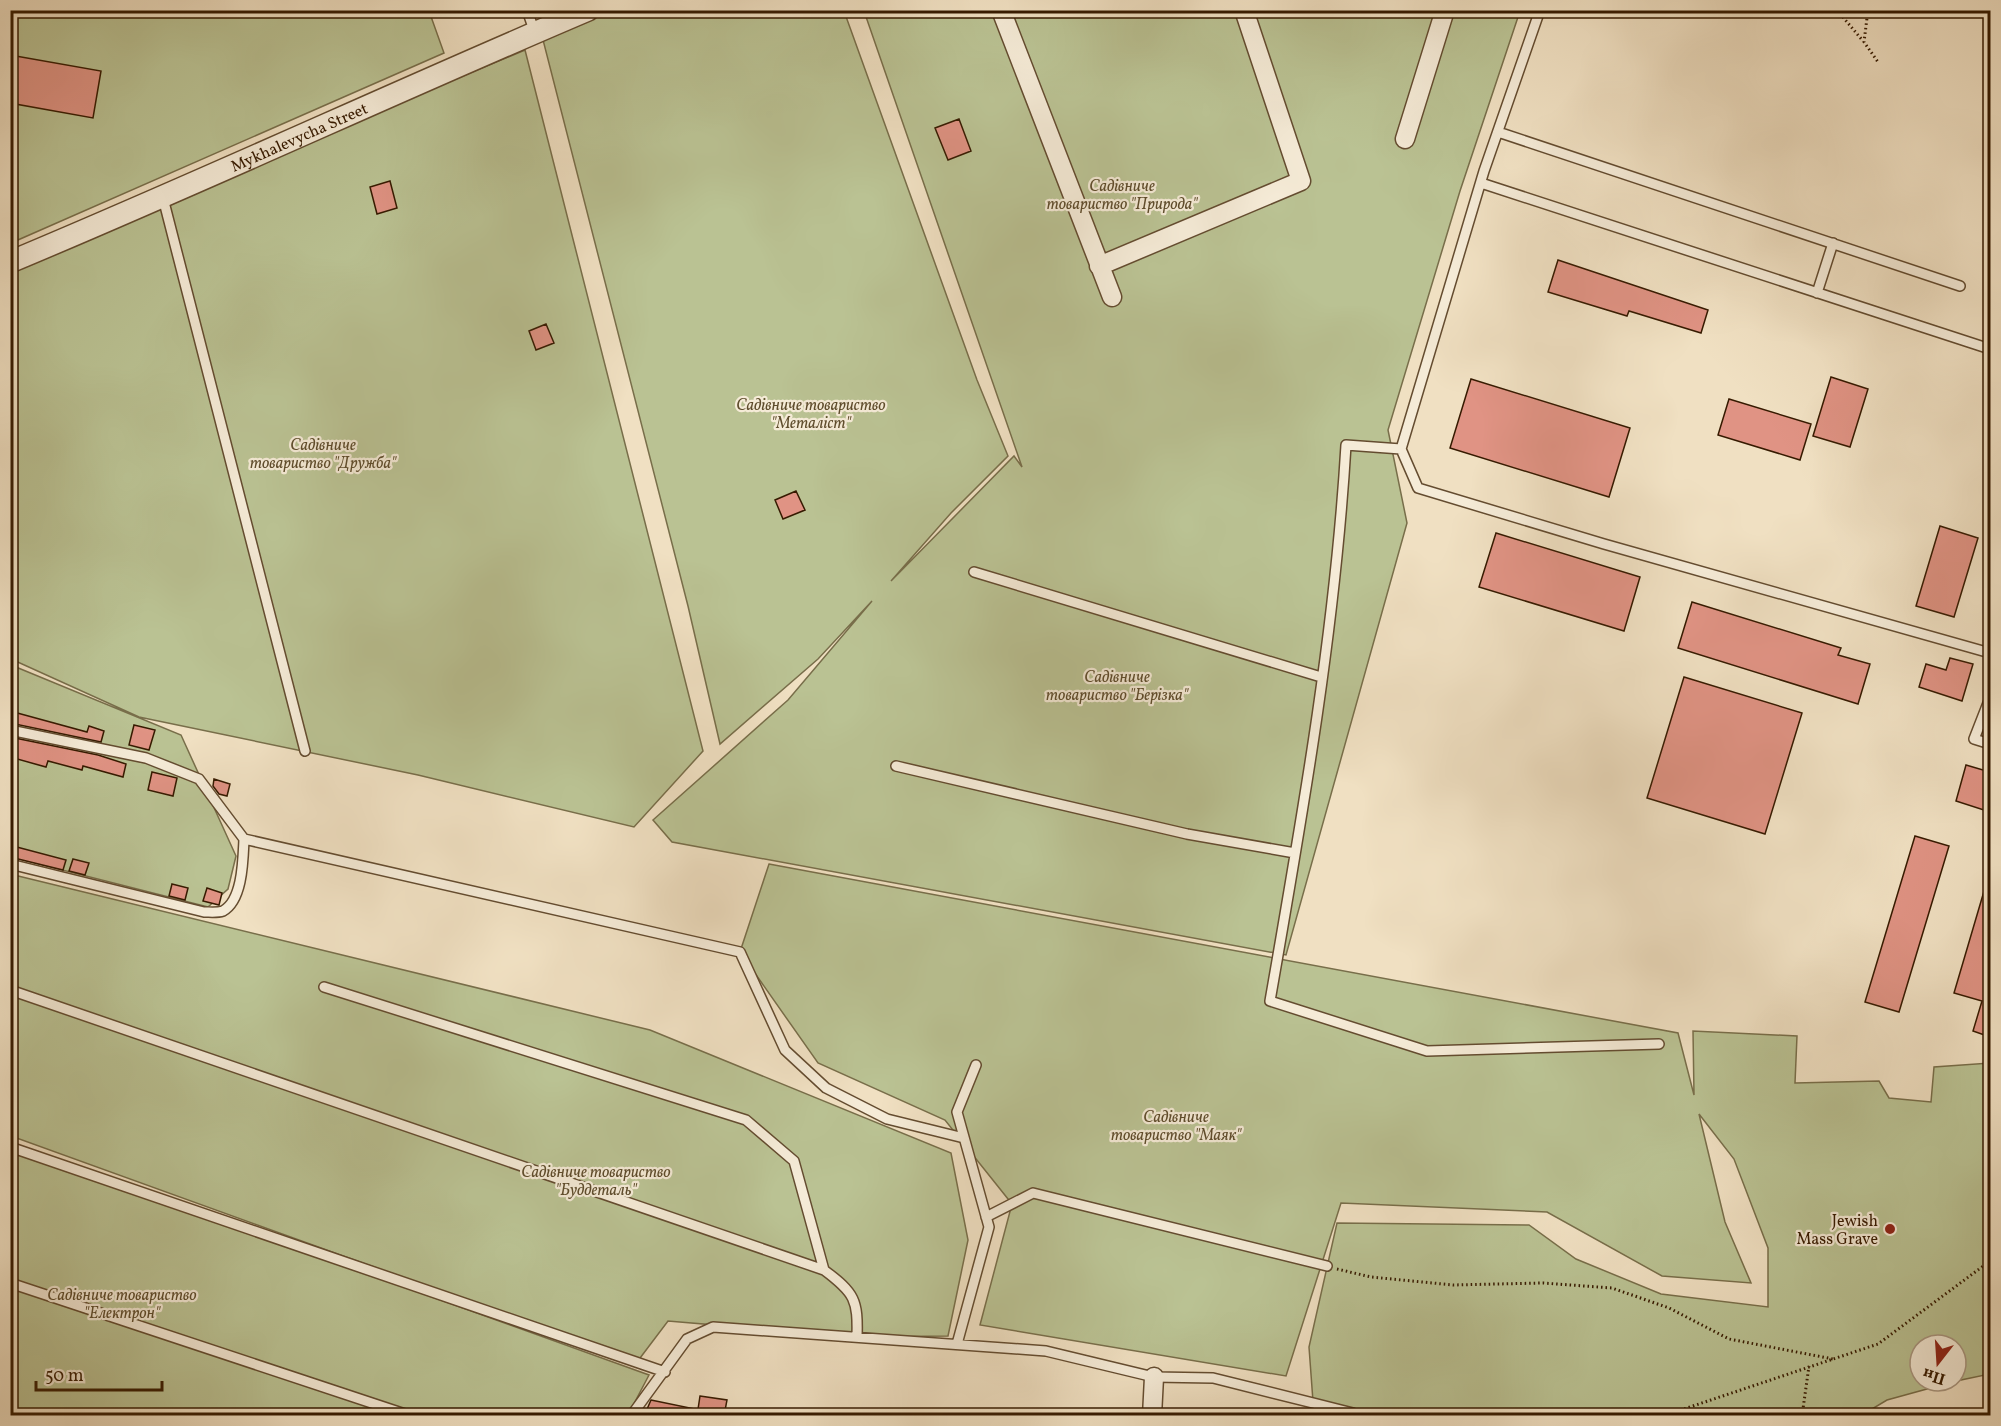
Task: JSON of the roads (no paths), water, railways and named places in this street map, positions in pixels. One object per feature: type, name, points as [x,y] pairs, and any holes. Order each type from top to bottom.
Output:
[{"type":"street","name":"Mykhalevycha Street","points":[[10,262],[163,198],[588,10]]},
{"type":"street","points":[[1001,10],[1112,297]]},
{"type":"street","points":[[1100,266],[1301,181],[1244,10]]},
{"type":"street","points":[[1405,139],[1445,10]]},
{"type":"street","points":[[1152,1416],[1154,1377]]},
{"type":"lane","points":[[527,10],[535,33]]},
{"type":"lane","points":[[1540,10],[1480,183],[1401,449],[1418,488],[1604,544],[1990,653]]},
{"type":"lane","points":[[1498,132],[1960,286]]},
{"type":"lane","points":[[1480,183],[1990,350]]},
{"type":"lane","points":[[163,198],[305,751]]},
{"type":"lane","points":[[1817,293],[1833,243]]},
{"type":"lane","points":[[1401,449],[1346,445],[1340,549],[1295,854],[1270,1001],[1427,1051],[1659,1044]]},
{"type":"lane","points":[[974,572],[1321,677]]},
{"type":"lane","points":[[1990,698],[1974,739],[1990,744]]},
{"type":"lane","points":[[10,730],[146,758],[198,780],[244,839],[740,952],[785,1050],[826,1088],[887,1119],[964,1138]]},
{"type":"lane","points":[[896,766],[1186,834],[1295,854]]},
{"type":"lane","points":[[10,864],[204,912],[220,912],[229,906],[242,876],[244,839]]},
{"type":"lane","points":[[324,987],[746,1120],[794,1161],[824,1270]]},
{"type":"lane","points":[[10,990],[824,1270],[842,1283],[858,1307],[857,1337]]},
{"type":"lane","points":[[957,1344],[989,1227],[957,1112],[976,1065]]},
{"type":"lane","points":[[10,1147],[665,1372]]},
{"type":"lane","points":[[986,1217],[1033,1193],[1327,1266]]},
{"type":"lane","points":[[10,1283],[411,1416]]},
{"type":"lane","points":[[631,1416],[687,1339],[713,1327],[1046,1351],[1154,1377],[1213,1378],[1353,1413]]},
{"type":"place","name":"Jewish Mass Grave","points":[[1890,1229]]},
{"type":"park label","name":"Садівниче товариство \"Природа\"","points":[[1122,194]]},
{"type":"park label","name":"Садівниче товариство \"Металіст\"","points":[[811,413]]},
{"type":"park label","name":"Садівниче товариство \"Дружба\"","points":[[323,453]]},
{"type":"park label","name":"Садівниче товариство \"Берізка\"","points":[[1117,685]]},
{"type":"park label","name":"Садівниче товариство \"Маяк\"","points":[[1176,1125]]},
{"type":"park label","name":"Садівниче товариство \"Буддеталь\"","points":[[596,1180]]},
{"type":"park label","name":"Садівниче товариство \"Електрон\"","points":[[122,1303]]}]
